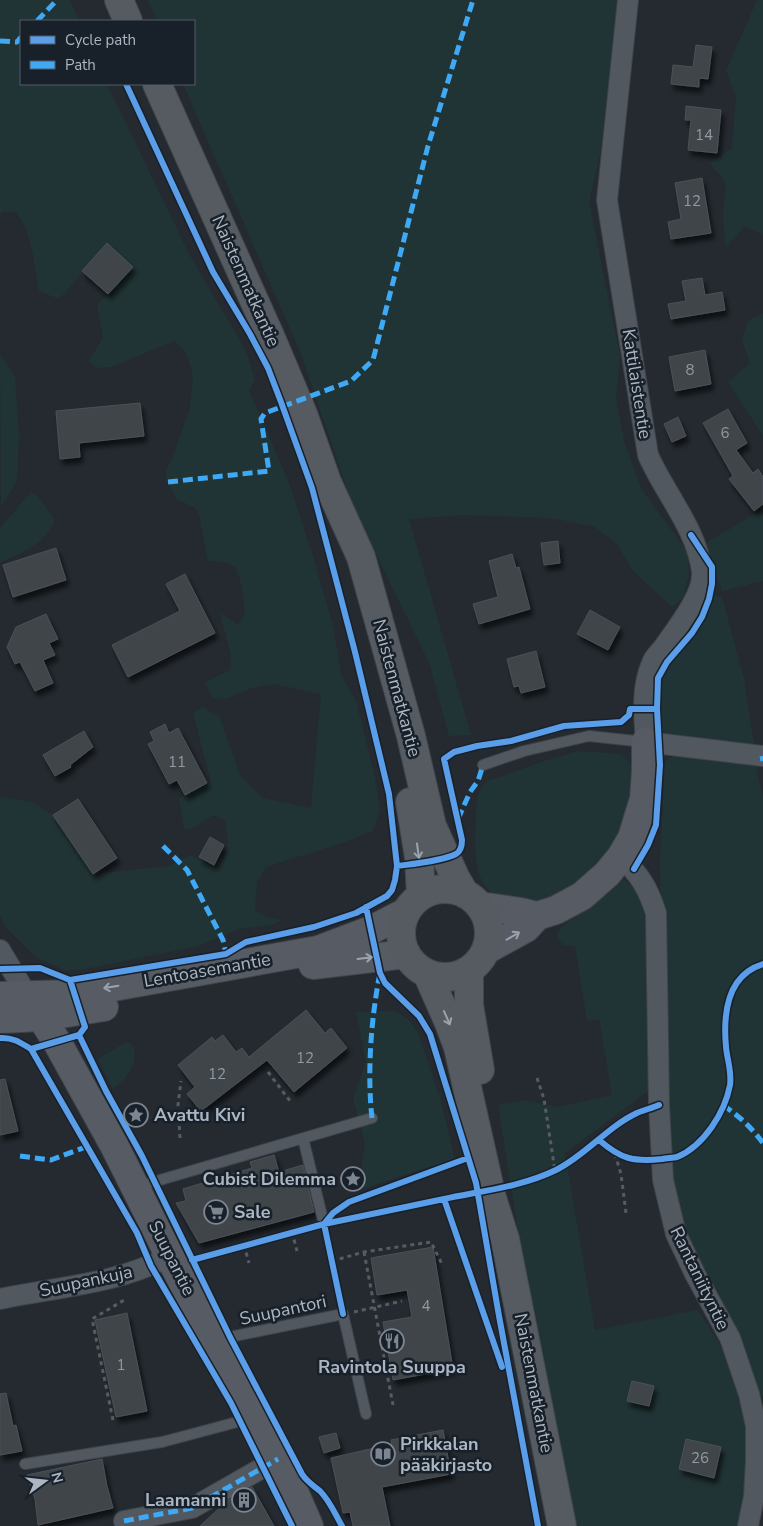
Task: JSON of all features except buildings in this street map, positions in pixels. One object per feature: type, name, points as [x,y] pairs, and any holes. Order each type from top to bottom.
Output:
[{"type":"main road","points":[[119,0],[128,20]]},
{"type":"main road","name":"Naistenmatkantie","points":[[157,85],[272,338],[303,414],[327,482],[361,557],[411,736],[432,826],[455,877],[472,900]]},
{"type":"main road","name":"Naistenmatkantie","points":[[327,482],[337,527],[379,677],[410,798],[419,856],[413,904]]},
{"type":"main road","points":[[441,889],[457,890],[472,900],[488,926],[486,950],[479,960],[468,970],[448,977],[427,974],[414,966],[402,947],[400,933],[402,923],[413,904],[434,890],[441,889]]},
{"type":"main road","name":"Naistenmatkantie","points":[[468,970],[471,1022],[501,1195],[505,1239],[562,1526]]},
{"type":"main road","name":"Naistenmatkantie","points":[[427,974],[458,1047],[492,1198],[505,1239]]},
{"type":"street","name":"Kattilaistentie","points":[[628,0],[607,200],[648,455],[656,474],[691,535],[698,552],[702,577],[694,601],[652,661],[646,678],[644,709],[646,742]]},
{"type":"street","points":[[486,950],[526,928],[537,916],[556,910],[582,896],[607,874],[621,857],[632,838],[644,799],[646,742],[763,756]]},
{"type":"street","name":"Rantaniityntie","points":[[621,857],[634,869],[645,884],[656,913],[659,1114],[661,1159],[665,1191],[676,1234],[694,1274],[730,1338],[749,1394],[756,1426],[754,1497],[748,1526]]},
{"type":"street","points":[[472,900],[537,916]]},
{"type":"street","name":"Lentoasemantie","points":[[0,1019],[74,994],[318,950],[371,930],[413,904]]},
{"type":"street","points":[[0,950],[34,1006]]},
{"type":"street","name":"Lentoasemantie","points":[[0,996],[34,1006],[173,995],[322,963],[406,954]]},
{"type":"street","name":"Suupantie","points":[[34,1006],[57,1042],[136,1187],[170,1256],[278,1458],[309,1526]]},
{"type":"street","name":"Suupankuja","points":[[0,1299],[120,1276],[151,1266],[170,1256]]},
{"type":"street","points":[[124,1521],[192,1508],[278,1458]]},
{"type":"lane","points":[[483,765],[524,751],[589,736],[646,742]]},
{"type":"lane","points":[[136,1187],[372,1118]]},
{"type":"lane","points":[[303,1138],[324,1224]]},
{"type":"lane","name":"Suupantori","points":[[217,1343],[230,1337],[343,1314],[366,1414]]},
{"type":"lane","points":[[25,1464],[162,1442],[240,1421],[255,1415]]},
{"type":"path","points":[[268,1072],[290,1101]]},
{"type":"path","points":[[537,1078],[544,1099],[557,1169],[547,1174]]},
{"type":"path","points":[[180,1138],[178,1104],[181,1082]]},
{"type":"path","points":[[612,1152],[624,1157]]},
{"type":"path","points":[[612,1152],[621,1174],[626,1213]]},
{"type":"path","points":[[282,1235],[324,1224],[334,1270]]},
{"type":"path","points":[[292,1232],[297,1252]]},
{"type":"path","points":[[235,1248],[254,1242]]},
{"type":"path","points":[[332,1261],[364,1252],[431,1242],[442,1264]]},
{"type":"path","points":[[244,1245],[249,1264]]},
{"type":"path","points":[[364,1252],[393,1405]]},
{"type":"path","points":[[113,1420],[92,1319],[126,1299]]},
{"type":"path","points":[[343,1314],[402,1301]]},
{"type":"shaded area","points":[[0,0],[70,0],[79,20],[20,20],[20,85],[107,85],[189,254],[246,351],[255,380],[249,390],[289,483],[312,553],[334,630],[341,675],[356,701],[375,777],[380,809],[373,831],[266,867],[257,883],[255,909],[266,917],[281,920],[275,924],[239,929],[198,946],[81,970],[64,970],[36,957],[5,927],[0,915],[0,797],[32,802],[53,815],[93,874],[168,866],[191,855],[214,865],[224,859],[228,841],[225,820],[213,815],[193,828],[184,829],[179,798],[211,782],[193,713],[203,707],[220,718],[240,775],[262,798],[311,808],[321,694],[274,684],[252,688],[228,698],[213,699],[205,682],[230,670],[231,656],[220,613],[238,625],[245,613],[242,587],[236,567],[226,562],[208,561],[199,515],[194,507],[176,499],[165,473],[172,459],[190,408],[193,376],[186,352],[175,341],[111,367],[97,368],[88,361],[103,338],[97,304],[109,294],[133,267],[107,243],[59,299],[39,291],[32,248],[25,227],[20,219],[15,212],[3,212],[0,216]]},
{"type":"shaded area","points":[[148,0],[618,0],[600,155],[589,202],[620,356],[616,399],[624,441],[641,489],[688,552],[689,575],[683,598],[672,607],[633,571],[617,544],[595,527],[551,518],[462,515],[409,519],[471,735],[449,736],[430,665],[353,506],[301,354],[183,85],[195,85],[195,20],[157,20]]},
{"type":"shaded area","points":[[757,0],[763,0],[763,235],[745,226],[726,247],[723,216],[726,183],[710,163],[732,148],[736,96],[726,71]]},
{"type":"shaded area","points":[[763,313],[763,436],[728,382],[750,363],[742,339],[748,321]]},
{"type":"shaded area","points":[[0,354],[15,377],[19,437],[17,481],[1,507]]},
{"type":"shaded area","points":[[31,492],[36,495],[55,520],[39,542],[0,563],[0,528]]},
{"type":"shaded area","points":[[763,509],[763,581],[722,591],[706,543]]},
{"type":"shaded area","points":[[711,595],[722,597],[744,679],[754,744],[671,737],[662,730],[660,694],[665,673],[701,625],[708,611]]},
{"type":"shaded area","points":[[579,751],[621,754],[632,765],[625,814],[615,843],[594,872],[578,886],[567,892],[540,901],[512,902],[499,898],[489,890],[481,879],[477,866],[475,843],[476,812],[480,790],[490,780]]},
{"type":"shaded area","points":[[676,756],[755,762],[763,798],[763,1397],[753,1390],[696,1262],[671,1192],[665,1120],[660,861],[665,763],[669,758]]},
{"type":"shaded area","points":[[622,878],[635,889],[645,909],[651,1089],[565,1153],[595,1330],[698,1310],[719,1343],[748,1410],[750,1454],[742,1526],[573,1526],[527,1286],[498,1105],[526,1100],[558,1107],[612,1095],[599,1019],[587,1021],[575,946],[564,945],[558,940],[558,932],[612,890]]},
{"type":"shaded area","points":[[394,1011],[408,1019],[418,1033],[440,1098],[455,1159],[358,1190],[365,1143],[353,1099],[366,1061],[356,1012]]},
{"type":"shaded area","points":[[126,1042],[131,1043],[134,1050],[134,1063],[123,1080],[113,1089],[98,1059]]},
{"type":"marked path","points":[[38,20],[57,0]]},
{"type":"marked path","points":[[168,482],[269,471],[261,419],[265,413],[351,381],[373,360],[428,146],[473,0]]},
{"type":"marked path","points":[[0,41],[17,42],[20,38]]},
{"type":"marked path","points":[[762,756],[763,761]]},
{"type":"marked path","points":[[458,819],[470,792],[478,781],[483,765]]},
{"type":"marked path","points":[[163,846],[187,870],[223,940],[226,954]]},
{"type":"marked path","points":[[372,1118],[370,1083],[371,1045],[374,1008],[380,973]]},
{"type":"marked path","points":[[723,1105],[745,1122],[763,1143]]},
{"type":"marked path","points":[[20,1156],[51,1160],[88,1146]]},
{"type":"marked path","points":[[124,1521],[192,1508],[278,1459]]},
{"type":"cycle path","points":[[0,969],[40,968],[70,980],[226,954],[246,942],[314,927],[356,913],[387,896],[392,890],[395,880],[397,866],[389,794],[355,652],[312,488],[268,368],[213,272],[126,85]]},
{"type":"cycle path","points":[[634,869],[648,845],[656,825],[660,765],[657,709],[658,678],[667,662],[692,633],[702,617],[712,584],[712,567],[691,535]]},
{"type":"cycle path","points":[[397,866],[443,859],[456,854],[460,850],[462,840],[444,759],[454,752],[477,746],[511,741],[564,726],[621,722],[629,715],[630,709],[657,709]]},
{"type":"cycle path","points":[[366,907],[380,973],[385,983],[419,1016],[430,1034],[476,1183],[538,1526]]},
{"type":"cycle path","points":[[599,1140],[628,1158],[652,1160],[677,1157],[687,1152],[704,1137],[718,1117],[730,1085],[725,1034],[725,1022],[730,997],[742,977],[751,969],[763,964]]},
{"type":"cycle path","points":[[70,980],[85,1027],[79,1035],[106,1091],[142,1156],[230,1337],[302,1474],[324,1495],[342,1526]]},
{"type":"cycle path","points":[[0,1038],[13,1039],[31,1049],[79,1035]]},
{"type":"cycle path","points":[[31,1049],[137,1233],[151,1266],[231,1403],[292,1526]]},
{"type":"cycle path","points":[[444,1199],[515,1185],[543,1176],[567,1164],[626,1119],[659,1105]]},
{"type":"cycle path","points":[[343,1314],[324,1224],[333,1213],[349,1202],[468,1158]]},
{"type":"cycle path","points":[[192,1260],[324,1224],[444,1199],[502,1367]]},
{"type":"place","name":"Avattu Kivi","points":[[136,1115]]},
{"type":"place","name":"Cubist Dilemma","points":[[353,1179]]},
{"type":"place","name":"Sale","points":[[216,1212]]},
{"type":"place","name":"Ravintola Suuppa","points":[[392,1341]]},
{"type":"place","name":"Pirkkalan pääkirjasto","points":[[383,1454]]},
{"type":"place","name":"Laamanni","points":[[244,1500]]}]
